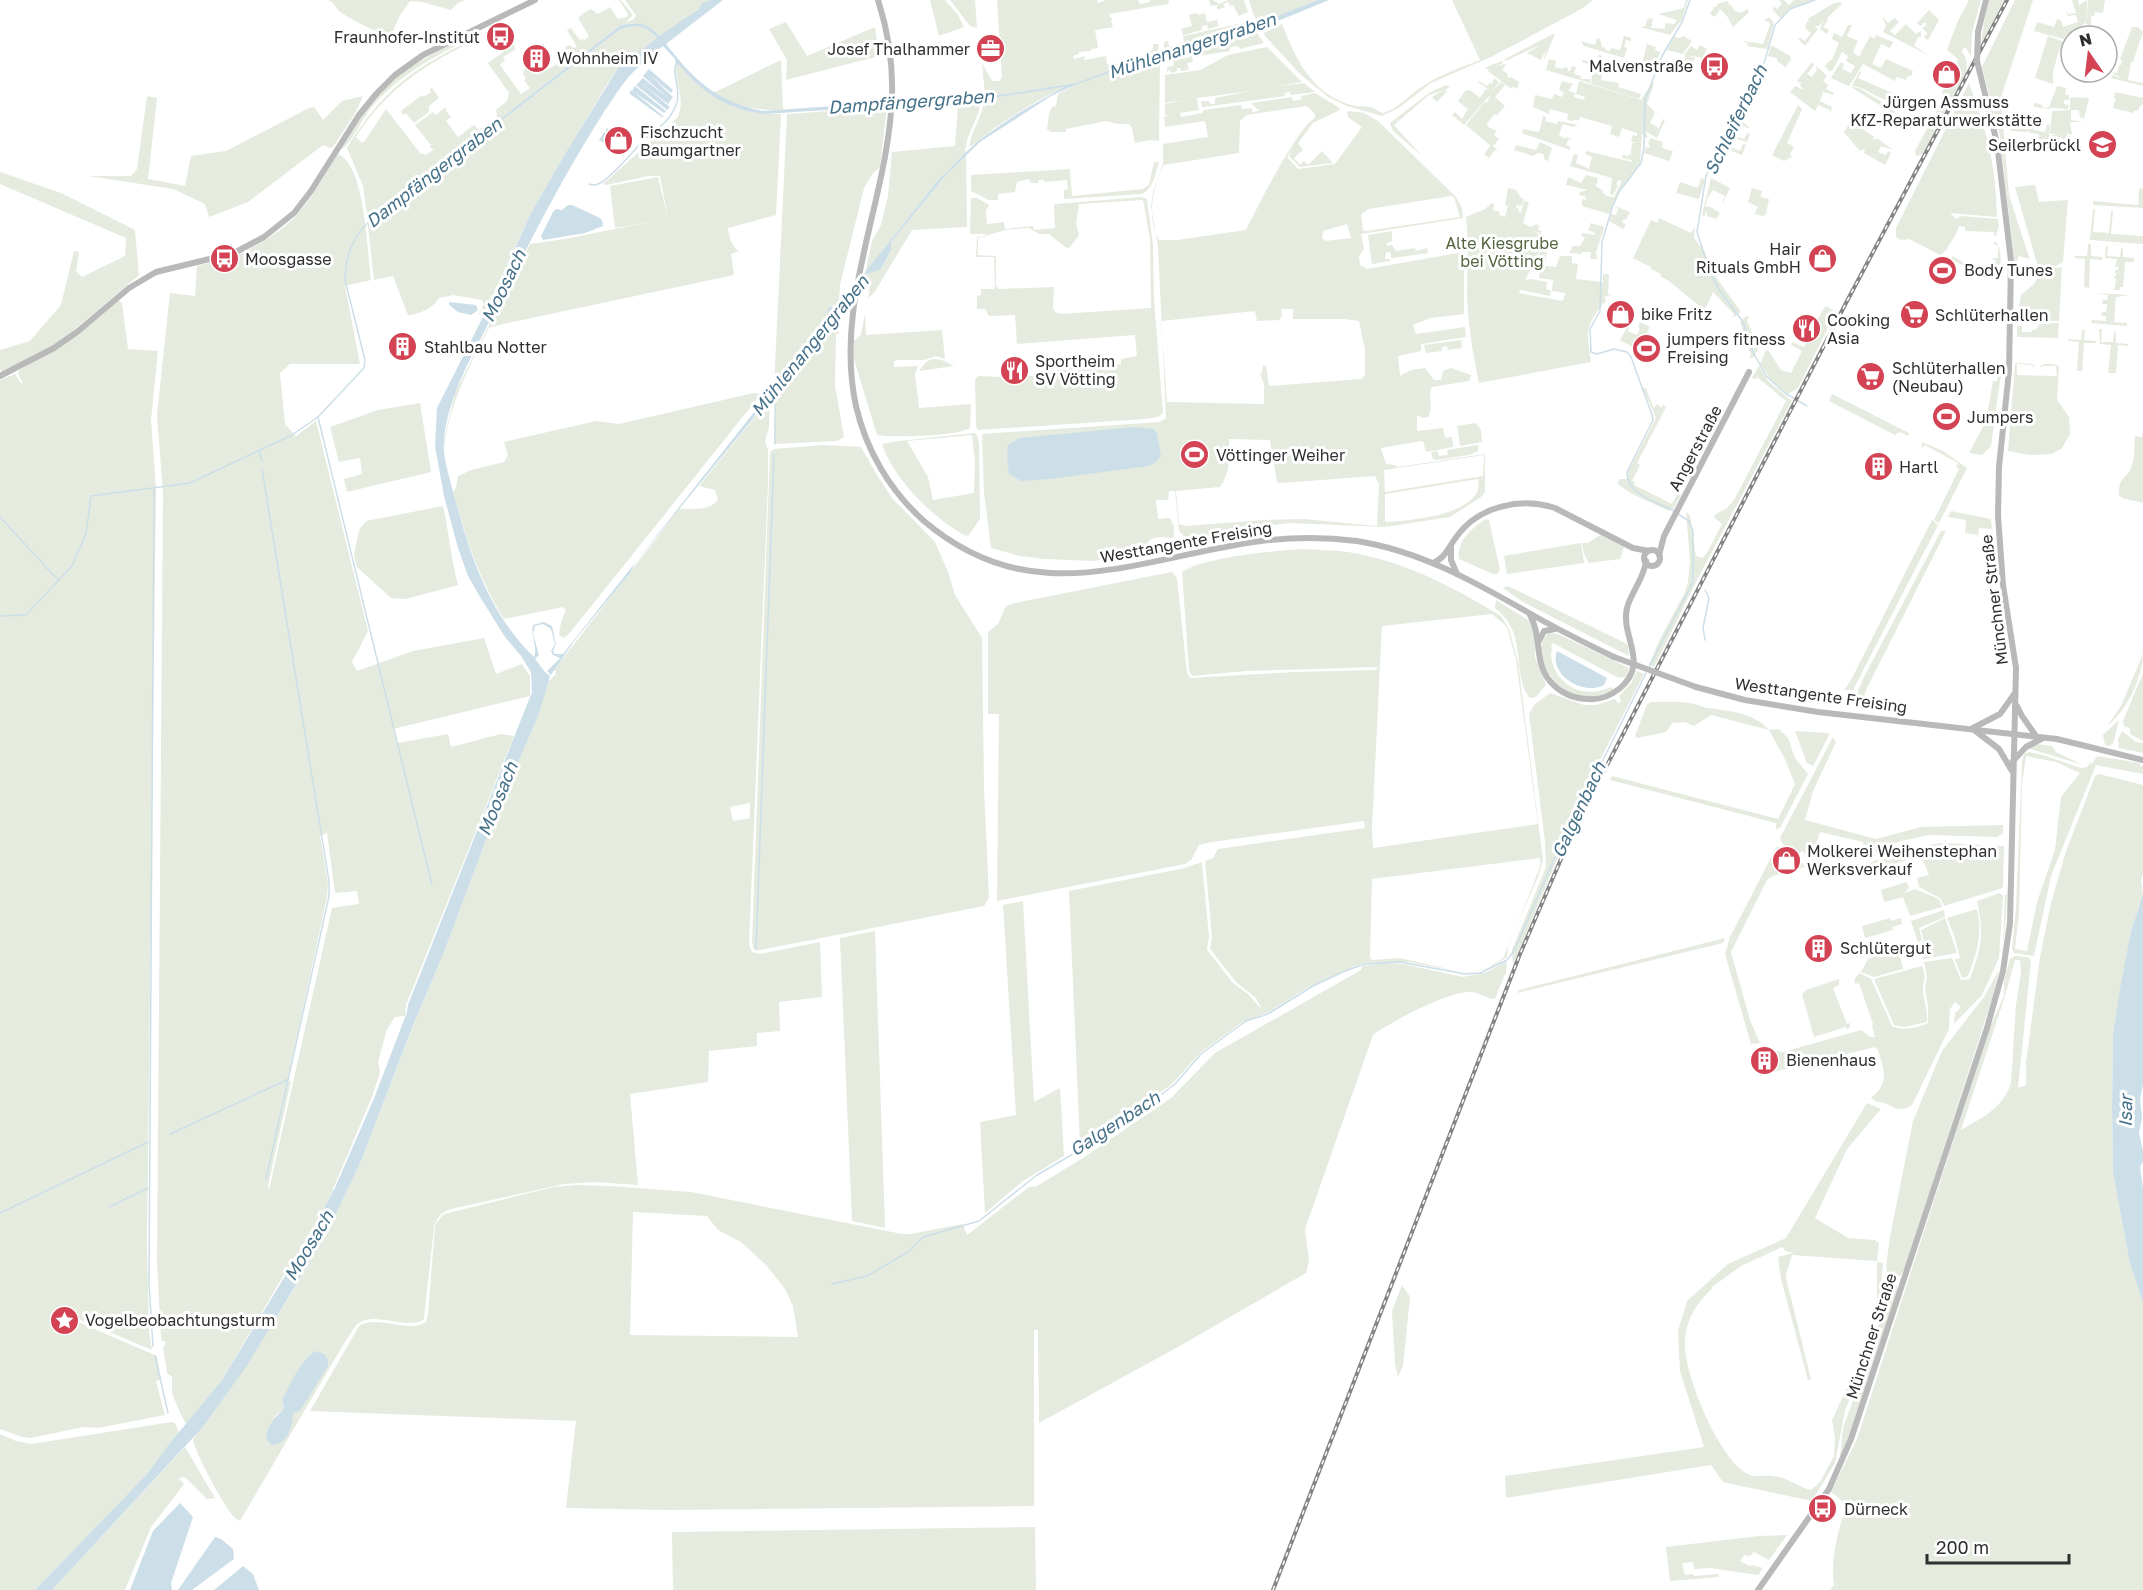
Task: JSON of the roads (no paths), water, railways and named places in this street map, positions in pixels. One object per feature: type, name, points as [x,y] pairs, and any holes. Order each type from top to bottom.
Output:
[{"type":"main road","points":[[0,376],[54,348],[92,320],[125,291],[156,272],[177,265],[234,253],[272,232],[294,213],[307,197],[358,115],[390,80],[423,55],[535,0]]},
{"type":"main road","name":"Westtangente Freising","points":[[878,0],[890,49],[892,96],[883,168],[856,292],[851,363],[856,405],[867,441],[883,472],[901,498],[931,527],[951,541],[991,561],[1032,572],[1062,574],[1094,573],[1143,565],[1241,544],[1282,538],[1337,539],[1376,545],[1433,563],[1458,574],[1614,657],[1696,687],[1745,700],[1853,716],[2044,737],[2143,760]]},
{"type":"main road","name":"Münchner Straße","points":[[1758,1590],[1828,1489],[1851,1439],[1968,1086],[1995,1001],[2007,953],[2010,923],[2016,691],[2013,642],[2001,566],[1998,516],[2009,371],[2011,261],[1997,143],[1977,61],[1978,32],[1986,0]]},
{"type":"main road","name":"Angerstraße","points":[[1659,555],[1664,536],[1749,372]]},
{"type":"main road","points":[[1433,563],[1444,556],[1463,529],[1477,518],[1506,505],[1522,503],[1554,508],[1633,548],[1659,555],[1659,561],[1641,579]]},
{"type":"main road","name":"Angerstraße","points":[[1650,551],[1664,536]]},
{"type":"main road","points":[[1451,547],[1450,560],[1458,574]]},
{"type":"main road","points":[[1633,548],[1648,565],[1655,565]]},
{"type":"main road","points":[[1529,613],[1537,628],[1539,656],[1549,680],[1561,691],[1571,696],[1588,699],[1611,695],[1627,681],[1634,664],[1634,649],[1626,615],[1650,551]]},
{"type":"main road","points":[[1539,641],[1544,631],[1558,629]]},
{"type":"main road","points":[[2013,774],[1999,748],[1973,728],[2000,714],[2016,691]]},
{"type":"main road","points":[[2016,702],[2025,722],[2036,736]]},
{"type":"main road","points":[[2013,761],[2026,747],[2044,737]]},
{"type":"water","points":[[710,0],[723,0],[666,44],[686,68],[708,88],[732,102],[763,111],[1005,94],[1076,83],[1125,65],[1255,25],[1318,0],[1329,0],[1251,32],[1125,67],[1075,85],[1051,96],[980,142],[945,176],[891,242],[891,251],[881,269],[865,275],[769,399],[635,563],[630,573],[575,640],[551,675],[547,671],[560,658],[553,655],[551,651],[555,644],[551,629],[543,624],[535,626],[533,634],[539,655],[535,659],[550,676],[539,714],[495,816],[361,1161],[325,1237],[246,1367],[202,1428],[52,1590],[35,1590],[147,1474],[222,1380],[302,1248],[334,1190],[375,1096],[408,1005],[532,692],[531,672],[505,637],[480,597],[468,576],[458,548],[444,496],[435,446],[437,408],[491,301],[531,213],[567,151],[618,68],[657,38],[649,30],[640,26],[619,30],[391,206],[368,227],[368,222],[621,25],[642,24],[651,28],[659,36],[699,9],[701,4]],"holes":[[[663,46],[675,59],[676,65],[679,65],[707,92],[727,104],[765,114],[980,100],[1064,87],[1017,114],[979,140],[935,184],[836,309],[830,306],[825,316],[830,310],[832,313],[819,330],[563,654],[555,654],[553,651],[556,644],[552,626],[544,622],[533,625],[534,657],[518,640],[492,601],[474,559],[459,514],[444,452],[444,438],[451,405],[471,358],[523,256],[601,117],[628,78]]]},
{"type":"water","points":[[649,69],[673,90],[671,93],[649,74],[673,97],[668,104],[641,83],[670,107],[667,110],[636,85],[643,78],[669,99],[643,76]]},
{"type":"water","points":[[635,86],[666,111],[664,113],[634,92],[663,118],[630,94],[630,90],[632,91]]},
{"type":"water","points":[[606,128],[633,145],[623,155],[599,140],[604,132],[626,146],[606,132]]},
{"type":"water","points":[[568,205],[598,217],[602,220],[603,226],[585,233],[543,240],[541,236],[553,212],[556,209],[562,210]]},
{"type":"water","points":[[449,302],[476,305],[478,310],[471,315],[458,312],[449,305]]},
{"type":"water","points":[[1135,427],[1153,429],[1157,433],[1161,456],[1148,466],[1021,481],[1009,474],[1008,445],[1019,438]]},
{"type":"water","points":[[1557,651],[1607,678],[1604,685],[1587,688],[1570,682],[1558,668]]},
{"type":"water","name":"Isar","points":[[2143,894],[2143,1085],[2140,1098],[2142,1118],[2139,1133],[2143,1151],[2143,1162],[2140,1167],[2143,1188],[2143,1303],[2130,1264],[2113,1173],[2112,1107],[2113,1035],[2131,931]]},
{"type":"water","points":[[316,1351],[324,1354],[328,1360],[328,1366],[300,1411],[293,1413],[291,1429],[286,1438],[272,1445],[266,1439],[267,1434],[270,1426],[284,1408],[282,1400],[305,1360]]},
{"type":"water","points":[[180,1503],[193,1517],[171,1583],[172,1590],[130,1590],[153,1531]]},
{"type":"water","points":[[215,1537],[233,1549],[234,1559],[192,1590],[178,1590]]},
{"type":"water","points":[[243,1566],[253,1574],[259,1590],[214,1590]]},
{"type":"waterway","name":"Galgenbach","points":[[1674,511],[1644,497],[1632,487],[1628,480],[1627,472],[1653,420],[1652,415],[1631,357],[1627,352],[1614,349],[1597,354],[1591,352],[1590,329],[1600,311],[1602,242],[1612,208],[1619,192],[1641,163],[1644,147],[1645,100],[1662,56],[1682,22],[1690,0]]},
{"type":"waterway","name":"Schleiferbach","points":[[1807,406],[1785,393],[1766,376],[1753,352],[1743,322],[1720,291],[1710,272],[1697,232],[1706,176],[1729,127],[1763,67],[1775,25],[1790,9],[1815,0]]},
{"type":"waterway","points":[[589,184],[597,184],[608,178],[670,116],[678,100],[676,64]]},
{"type":"waterway","name":"Dampfängergraben","points":[[0,616],[26,615],[72,566],[86,534],[91,496],[190,483],[292,435],[318,417],[364,368],[365,360],[345,280],[350,249],[368,223]]},
{"type":"waterway","name":"Mühlenangergraben","points":[[775,388],[775,444]]},
{"type":"waterway","points":[[318,417],[432,885]]},
{"type":"waterway","points":[[259,450],[262,461]]},
{"type":"waterway","points":[[756,949],[774,454]]},
{"type":"waterway","points":[[262,469],[329,881],[329,896],[266,1179]]},
{"type":"waterway","points":[[153,1346],[149,1284],[154,489]]},
{"type":"waterway","name":"Galgenbach","points":[[1648,669],[1693,582],[1693,531],[1689,521],[1678,514]]},
{"type":"waterway","points":[[0,517],[58,580]]},
{"type":"waterway","points":[[1705,590],[1709,598],[1703,628],[1705,640]]},
{"type":"waterway","name":"Galgenbach","points":[[832,1284],[867,1276],[908,1252],[923,1237],[979,1221],[1037,1175],[1073,1154],[1162,1094],[1175,1084],[1201,1054],[1246,1021],[1268,1014],[1313,986],[1365,964],[1400,962],[1465,974],[1480,973],[1507,960],[1514,951],[1557,853],[1646,673]]},
{"type":"waterway","points":[[170,1134],[289,1079]]},
{"type":"waterway","points":[[0,1213],[148,1142]]},
{"type":"waterway","points":[[109,1207],[148,1188]]},
{"type":"waterway","points":[[155,1356],[168,1413]]},
{"type":"railway","points":[[1273,1590],[1520,954],[1574,829],[1846,303],[2007,0]]},
{"type":"place","name":"Fraunhofer-Institut","points":[[501,37]]},
{"type":"place","name":"Josef Thalhammer","points":[[991,49]]},
{"type":"place","name":"Wohnheim IV","points":[[536,58]]},
{"type":"place","name":"Malvenstraße","points":[[1714,66]]},
{"type":"place","name":"Jürgen Assmuss KfZ-Reparaturwerkstätte","points":[[1946,74]]},
{"type":"place","name":"Fischzucht Baumgartner","points":[[619,141]]},
{"type":"place","name":"Seilerbrückl","points":[[2102,145]]},
{"type":"place","name":"Hair Rituals GmbH","points":[[1822,258]]},
{"type":"place","name":"Moosgasse","points":[[224,259]]},
{"type":"place","name":"Body Tunes","points":[[1943,270]]},
{"type":"place","name":"bike Fritz","points":[[1620,314]]},
{"type":"place","name":"Schlüterhallen","points":[[1914,315]]},
{"type":"place","name":"Cooking Asia","points":[[1806,329]]},
{"type":"place","name":"Stahlbau Notter","points":[[403,347]]},
{"type":"place","name":"jumpers fitness Freising","points":[[1646,348]]},
{"type":"place","name":"Sportheim SV Vötting","points":[[1014,370]]},
{"type":"place","name":"Schlüterhallen (Neubau)","points":[[1871,377]]},
{"type":"place","name":"Jumpers","points":[[1946,417]]},
{"type":"place","name":"Vöttinger Weiher","points":[[1195,455]]},
{"type":"place","name":"Hartl","points":[[1878,467]]},
{"type":"place","name":"Molkerei Weihenstephan Werksverkauf","points":[[1786,860]]},
{"type":"place","name":"Schlütergut","points":[[1819,948]]},
{"type":"place","name":"Bienenhaus","points":[[1765,1060]]},
{"type":"place","name":"Vogelbeobachtungsturm","points":[[64,1320]]},
{"type":"place","name":"Dürneck","points":[[1823,1509]]},
{"type":"park label","name":"Alte Kiesgrube bei Vötting","points":[[1502,252]]},
{"type":"water label","name":"Moosach","points":[[504,286]]},
{"type":"water label","name":"Moosach","points":[[498,799]]},
{"type":"water label","name":"Moosach","points":[[309,1246]]}]
